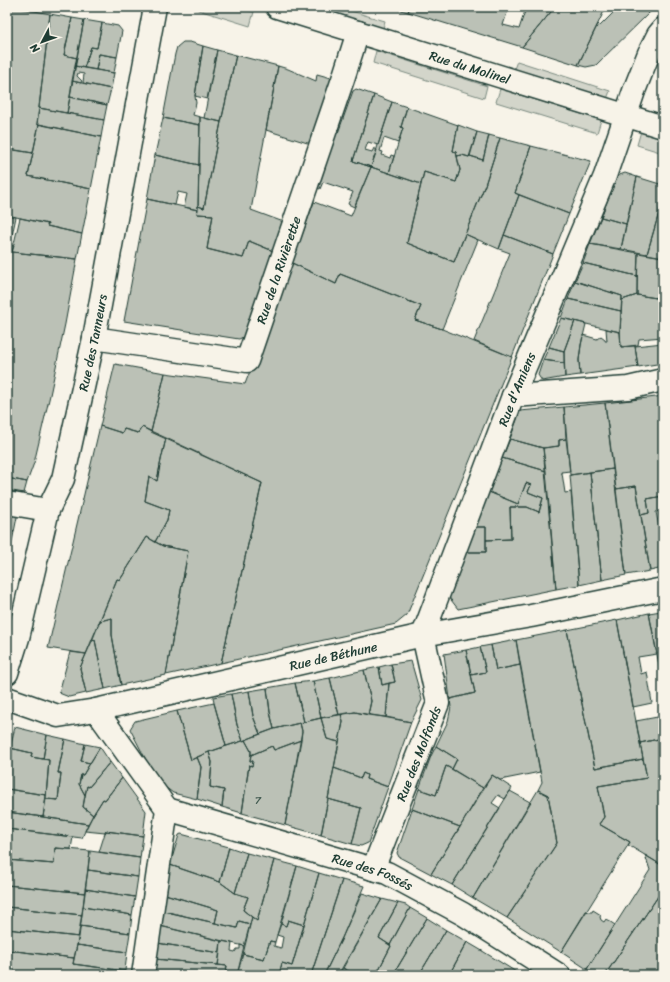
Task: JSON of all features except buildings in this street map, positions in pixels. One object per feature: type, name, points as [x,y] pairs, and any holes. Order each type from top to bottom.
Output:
[{"type":"street","name":"Rue des Tanneurs","points":[[7,673],[18,638],[48,510],[63,478],[94,338],[155,7]]},
{"type":"street","name":"Rue du Molinel","points":[[277,7],[663,127]]},
{"type":"street","name":"Rue d'Amiens","points":[[423,635],[513,396],[605,176],[634,91],[649,53],[658,35],[663,29]]},
{"type":"street","name":"Rue de la Rivièrette","points":[[94,338],[247,361],[358,32]]},
{"type":"street","points":[[513,396],[628,388],[663,380]]},
{"type":"street","points":[[7,503],[48,510]]},
{"type":"street","name":"Rue de Béthune","points":[[7,698],[58,716],[96,710],[423,635],[531,616],[663,589]]},
{"type":"street","name":"Rue des Molfonds","points":[[373,869],[438,703],[423,635]]},
{"type":"street","points":[[96,710],[167,809],[143,975]]},
{"type":"street","name":"Rue des Fossés","points":[[167,809],[387,873],[463,914],[559,975]]},
{"type":"shaded area","points":[[192,7],[237,7],[254,12],[250,26]]},
{"type":"shaded area","points":[[334,7],[385,21],[383,28],[332,13]]},
{"type":"shaded area","points":[[376,51],[487,86],[484,98],[373,63]]},
{"type":"shaded area","points":[[517,61],[610,91],[607,99],[514,69]]},
{"type":"shaded area","points":[[500,89],[601,120],[597,133],[496,102]]},
{"type":"shaded area","points":[[641,131],[663,138],[663,153],[637,145]]}]
